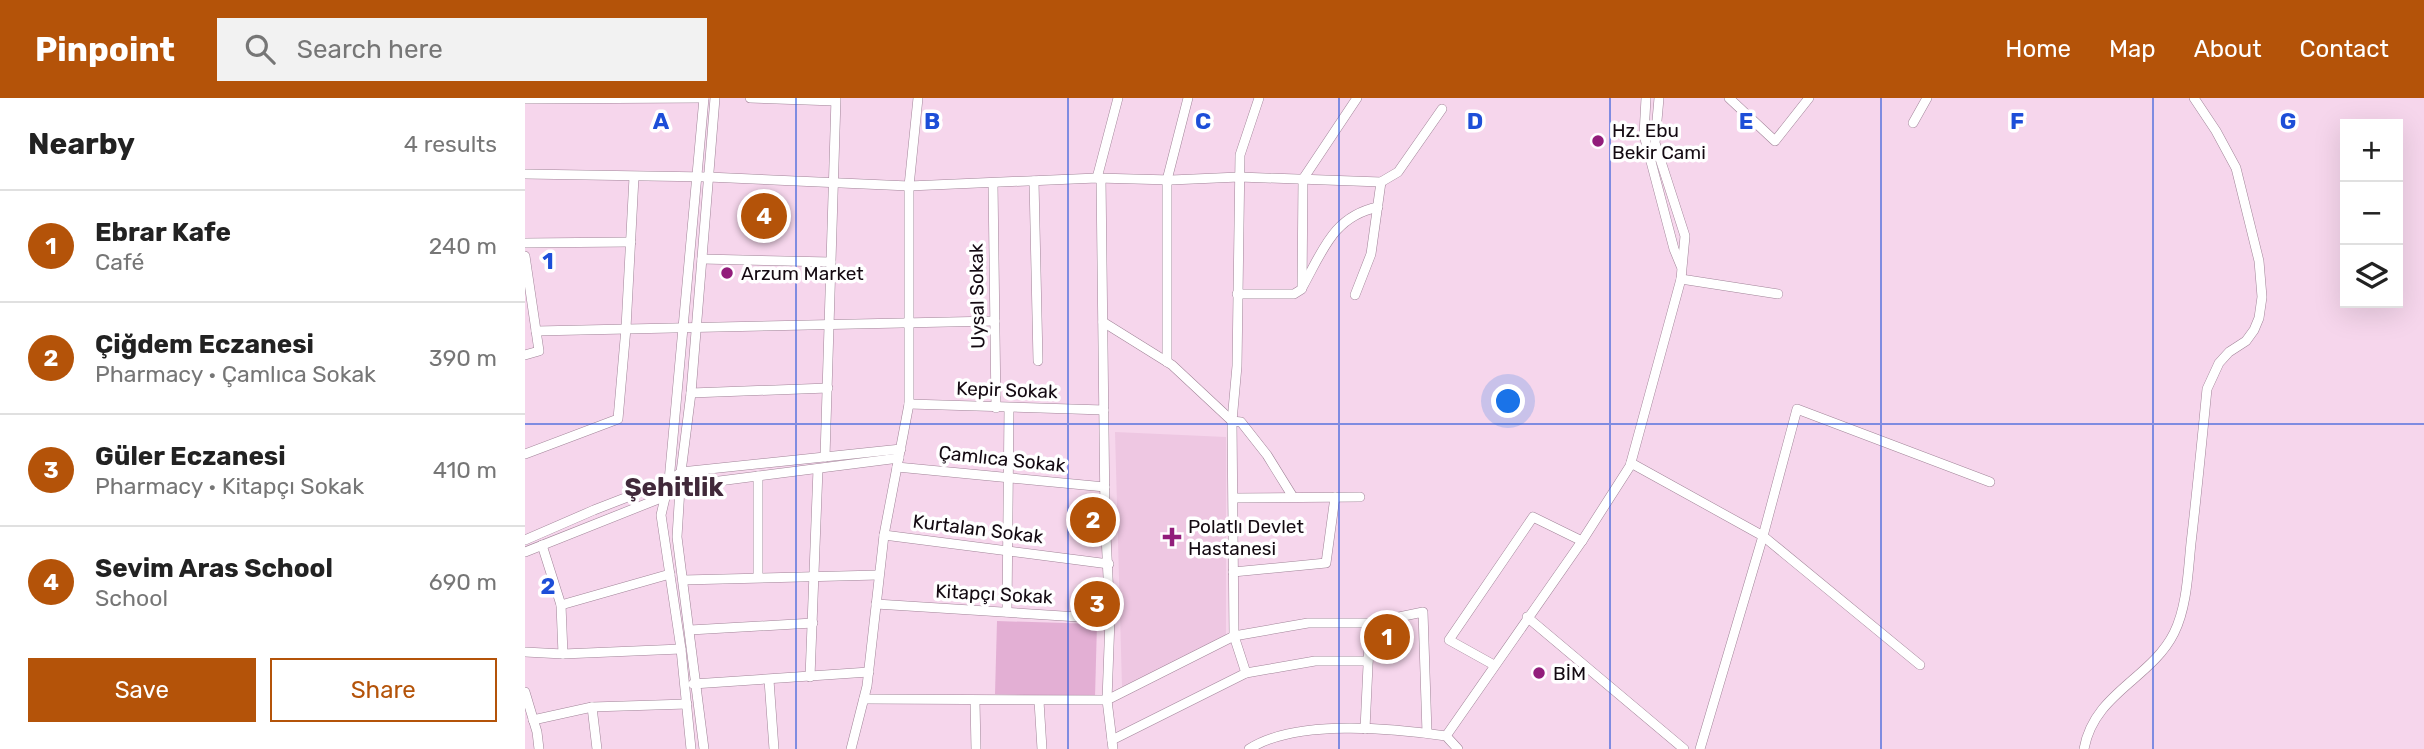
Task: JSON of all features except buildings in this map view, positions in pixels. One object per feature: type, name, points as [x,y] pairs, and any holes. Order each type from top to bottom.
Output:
[{"type":"street","points":[[525,99],[703,98],[669,481],[661,515],[681,649],[691,749]]},
{"type":"street","points":[[704,749],[677,537],[715,98]]},
{"type":"street","points":[[750,98],[835,100],[825,457]]},
{"type":"street","points":[[851,749],[869,672],[878,575],[909,404],[909,186],[918,98]]},
{"type":"street","points":[[1118,98],[1099,178],[1110,619],[1107,700],[1112,744],[1246,673],[1315,661],[1369,661]]},
{"type":"street","points":[[1167,362],[1167,180],[1188,98]]},
{"type":"street","points":[[1246,673],[1234,636],[1232,421],[1237,366],[1239,177],[1241,155],[1259,98]]},
{"type":"street","points":[[1301,289],[1303,179],[1357,98]]},
{"type":"street","points":[[1646,98],[1644,135],[1674,249],[1682,267]]},
{"type":"street","points":[[1446,736],[1582,541],[1631,463],[1681,279],[1685,236],[1655,143],[1659,98]]},
{"type":"street","points":[[1729,98],[1775,141],[1809,98]]},
{"type":"street","points":[[1913,124],[1927,98]]},
{"type":"street","points":[[2084,749],[2087,734],[2099,712],[2158,656],[2178,626],[2189,565],[2207,388],[2219,363],[2250,335],[2261,311],[2259,261],[2236,168],[2194,98]]},
{"type":"street","points":[[525,174],[697,176],[909,186],[1099,178],[1167,180],[1239,177],[1381,182],[1398,172],[1442,108]]},
{"type":"street","points":[[525,454],[618,419],[634,177]]},
{"type":"street","points":[[1034,181],[1038,361]]},
{"type":"street","points":[[1355,295],[1371,254],[1381,182]]},
{"type":"street","name":"Uysal Sokak","points":[[993,183],[996,408]]},
{"type":"street","points":[[1237,294],[1294,294],[1301,289],[1334,231],[1354,215],[1378,207]]},
{"type":"street","points":[[525,243],[631,243]]},
{"type":"street","points":[[525,256],[539,351],[525,355]]},
{"type":"street","points":[[702,259],[831,262]]},
{"type":"street","points":[[1681,279],[1778,294]]},
{"type":"street","points":[[536,331],[695,326],[909,325],[995,321]]},
{"type":"street","points":[[1103,323],[1167,362],[1232,421],[1241,422],[1267,455],[1293,497]]},
{"type":"street","points":[[691,393],[828,388]]},
{"type":"street","name":"Kepir Sokak","points":[[909,404],[1104,410]]},
{"type":"street","points":[[1007,612],[1009,408]]},
{"type":"street","points":[[1700,749],[1763,536],[1797,409],[1990,482]]},
{"type":"street","points":[[525,540],[669,481],[681,472],[825,457],[899,458]]},
{"type":"street","points":[[525,552],[666,496],[680,486],[899,458]]},
{"type":"street","name":"Çamlıca Sokak","points":[[899,458],[1009,477],[1105,487]]},
{"type":"street","points":[[1631,463],[1763,536],[1920,666]]},
{"type":"street","points":[[810,677],[818,469]]},
{"type":"street","points":[[758,477],[758,577]]},
{"type":"street","points":[[1233,572],[1326,563],[1335,497]]},
{"type":"street","points":[[1234,498],[1360,497]]},
{"type":"street","points":[[1494,665],[1449,640],[1533,517],[1582,541]]},
{"type":"street","name":"Kurtalan Sokak","points":[[884,535],[1109,564]]},
{"type":"street","points":[[542,545],[561,605],[563,654]]},
{"type":"street","points":[[561,605],[670,574]]},
{"type":"street","points":[[683,580],[878,575]]},
{"type":"street","name":"Kitapçı Sokak","points":[[876,604],[1110,619]]},
{"type":"street","points":[[864,699],[1107,700],[1234,636],[1308,623],[1370,623],[1423,612],[1427,733]]},
{"type":"street","points":[[1527,617],[1684,749]]},
{"type":"street","points":[[690,630],[813,623]]},
{"type":"street","points":[[1365,729],[1370,623]]},
{"type":"street","points":[[525,652],[563,654],[681,649]]},
{"type":"street","points":[[685,681],[696,685],[869,672]]},
{"type":"street","points":[[769,680],[774,749]]},
{"type":"street","points":[[525,692],[539,749]]},
{"type":"street","points":[[975,701],[976,749]]},
{"type":"street","points":[[1039,701],[1042,749]]},
{"type":"street","points":[[533,720],[592,707],[687,704]]},
{"type":"street","points":[[592,707],[597,749]]},
{"type":"street","points":[[1247,749],[1259,743],[1313,729],[1427,733],[1446,736],[1458,749]]},
{"type":"shaded area","name":"Polatlı Devlet Hastanesi","points":[[1115,432],[1226,437],[1226,637],[1122,687]]},
{"type":"shaded area","points":[[997,621],[1097,624],[1095,697],[995,694]]},
{"type":"place","name":"Hz. Ebu Bekir Cami","points":[[1598,141]]},
{"type":"place","name":"Sevim Aras School","points":[[764,216]]},
{"type":"place","name":"Arzum Market","points":[[727,273]]},
{"type":"place","name":"Çiğdem Eczanesi","points":[[1093,520]]},
{"type":"place","name":"Polatlı Devlet Hastanesi","points":[[1172,537]]},
{"type":"place","name":"Güler Eczanesi","points":[[1097,604]]},
{"type":"place","name":"Ebrar Kafe","points":[[1387,637]]},
{"type":"place","name":"BİM","points":[[1539,673]]},
{"type":"district","name":"Şehitlik","points":[[674,487]]}]
